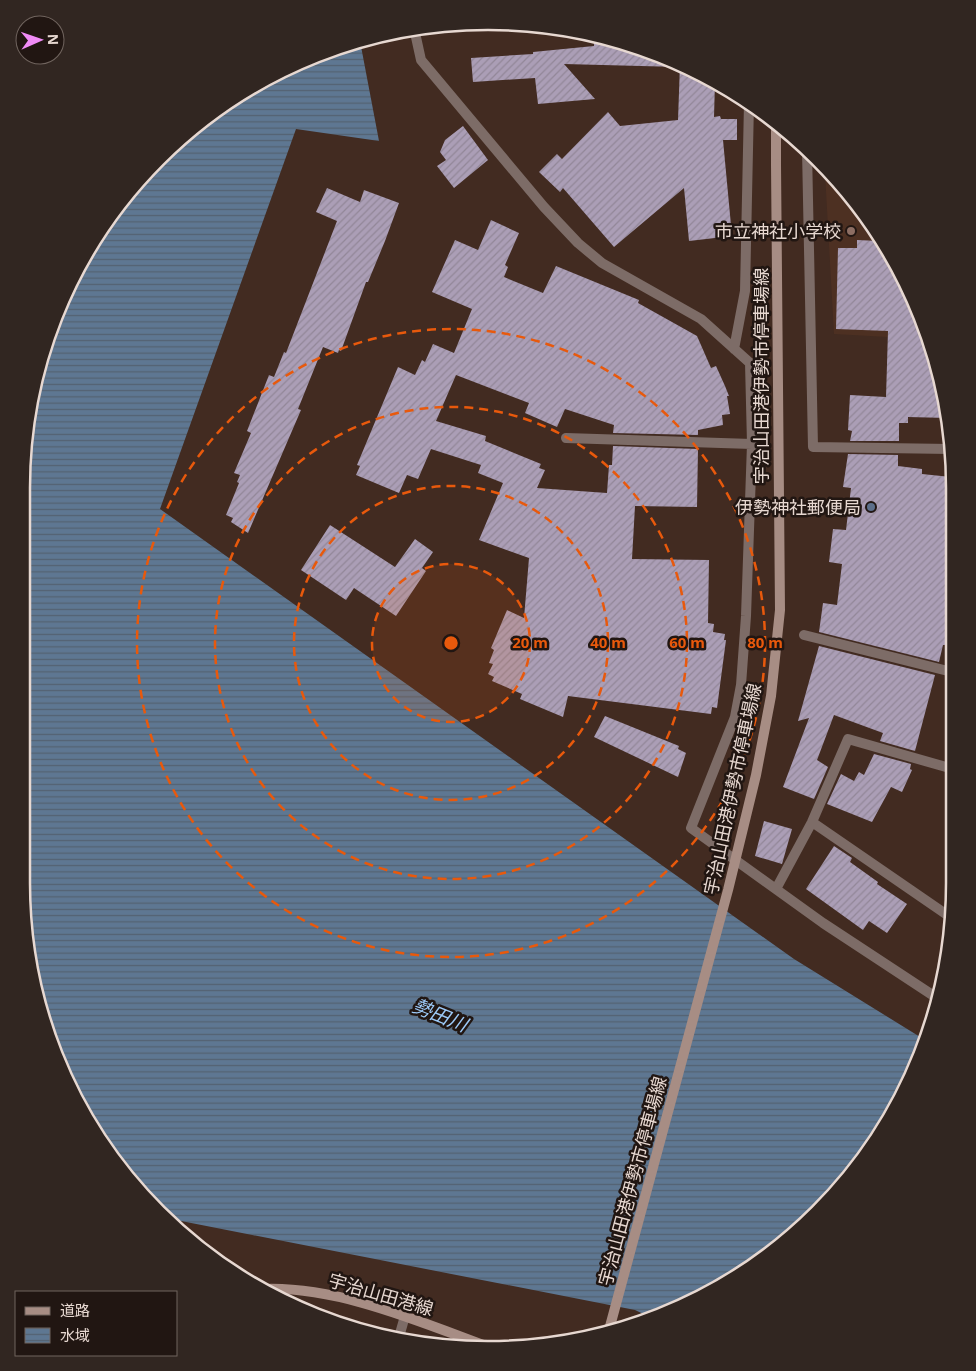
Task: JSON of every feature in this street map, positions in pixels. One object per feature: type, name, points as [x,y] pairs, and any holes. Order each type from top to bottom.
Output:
[{"type":"main road","name":"宇治山田港伊勢市停車場線","points":[[611,1324],[728,890],[756,775],[771,696],[780,610],[776,132]]},
{"type":"main road","name":"宇治山田港線","points":[[283,1293],[315,1292],[405,1316],[471,1340]]},
{"type":"street","points":[[416,36],[421,60],[544,207],[578,243],[602,263],[701,320],[750,362],[752,444],[746,616],[741,685],[735,716],[691,828],[823,923],[932,995]]},
{"type":"street","points":[[734,349],[745,290],[749,112]]},
{"type":"street","points":[[807,160],[813,446],[944,449]]},
{"type":"street","points":[[566,438],[752,444]]},
{"type":"street","points":[[804,635],[946,670]]},
{"type":"street","points":[[776,889],[812,822],[848,739],[946,767]]},
{"type":"street","points":[[812,822],[945,913]]},
{"type":"street","points":[[401,1332],[405,1316]]},
{"type":"shaded area","name":"市立神社小学校","points":[[825,179],[851,209],[885,259],[899,285],[921,339],[834,334]]},
{"type":"water","name":"勢田川","points":[[361,48],[379,141],[296,129],[160,509],[794,959],[919,1037],[899,1086],[885,1112],[851,1162],[812,1207],[767,1246],[717,1280],[691,1294],[643,1314],[635,1310],[179,1221],[164,1207],[125,1162],[91,1112],[77,1086],[54,1030],[39,972],[34,943],[30,883],[30,488],[34,428],[39,399],[54,341],[77,285],[91,259],[125,209],[164,164],[209,125],[259,91],[313,65]]},
{"type":"building","points":[[594,43],[607,46],[635,54],[667,67],[564,64],[595,99],[538,104],[535,78],[473,82],[471,58],[533,54],[533,52],[594,46]]},
{"type":"building","points":[[680,72],[715,90],[714,117],[720,116],[721,119],[737,119],[737,140],[723,140],[732,236],[689,241],[684,188],[614,247],[563,188],[560,192],[539,172],[557,154],[562,159],[608,112],[620,126],[678,120]]},
{"type":"building","points":[[463,126],[488,160],[454,188],[437,166],[446,160],[440,152],[445,140]]},
{"type":"building","points":[[327,188],[360,202],[364,190],[399,203],[368,282],[366,282],[341,351],[339,350],[338,353],[323,347],[298,409],[301,410],[248,533],[231,522],[233,518],[226,515],[239,483],[237,482],[240,475],[234,473],[251,433],[247,431],[269,375],[274,377],[284,352],[286,353],[337,221],[316,212]]},
{"type":"building","points":[[491,220],[519,233],[505,265],[508,267],[504,277],[543,293],[556,266],[639,300],[638,303],[697,336],[711,368],[716,366],[725,386],[729,396],[727,396],[730,414],[722,415],[723,425],[698,430],[698,435],[613,433],[614,425],[565,409],[557,427],[525,413],[529,403],[456,375],[436,421],[486,436],[485,441],[541,464],[539,468],[545,470],[537,488],[607,493],[609,465],[612,465],[613,446],[698,449],[697,507],[635,506],[632,559],[709,560],[708,623],[714,624],[713,632],[725,634],[724,640],[726,640],[717,708],[712,707],[711,714],[568,696],[563,717],[520,699],[522,694],[492,681],[494,677],[488,674],[493,664],[489,663],[494,650],[491,648],[507,610],[524,618],[529,558],[479,540],[503,483],[478,473],[481,465],[431,449],[418,479],[407,475],[399,493],[356,475],[360,466],[357,465],[398,367],[415,375],[422,360],[425,362],[433,344],[454,353],[472,309],[432,292],[455,240],[478,250]]},
{"type":"building","points":[[857,240],[873,241],[899,285],[922,341],[937,399],[940,418],[908,417],[908,423],[899,423],[899,441],[850,441],[852,431],[848,430],[850,395],[886,397],[888,331],[836,329],[838,248],[857,248]]},
{"type":"building","points":[[848,454],[898,455],[898,466],[922,469],[922,474],[946,476],[946,645],[943,645],[939,662],[819,632],[823,603],[837,605],[842,564],[829,562],[833,529],[846,530],[851,488],[843,487]]},
{"type":"building","points":[[330,525],[395,567],[415,539],[433,552],[422,568],[426,571],[396,616],[354,588],[346,600],[301,570]]},
{"type":"building","points":[[819,646],[935,675],[915,751],[880,741],[883,733],[834,715],[817,760],[828,767],[814,799],[783,787],[809,718],[798,721]]},
{"type":"building","points":[[605,716],[679,746],[678,749],[686,753],[678,777],[594,737]]},
{"type":"building","points":[[874,754],[911,764],[910,769],[912,770],[902,792],[891,787],[872,822],[827,804],[841,774],[854,781],[859,772],[864,775]]},
{"type":"building","points":[[764,821],[792,829],[782,864],[755,856]]},
{"type":"building","points":[[834,846],[852,858],[850,862],[878,882],[877,884],[907,904],[887,933],[869,921],[863,930],[806,889]]},
{"type":"place","name":"市立神社小学校","points":[[851,231]]},
{"type":"place","name":"伊勢神社郵便局","points":[[871,507]]}]
